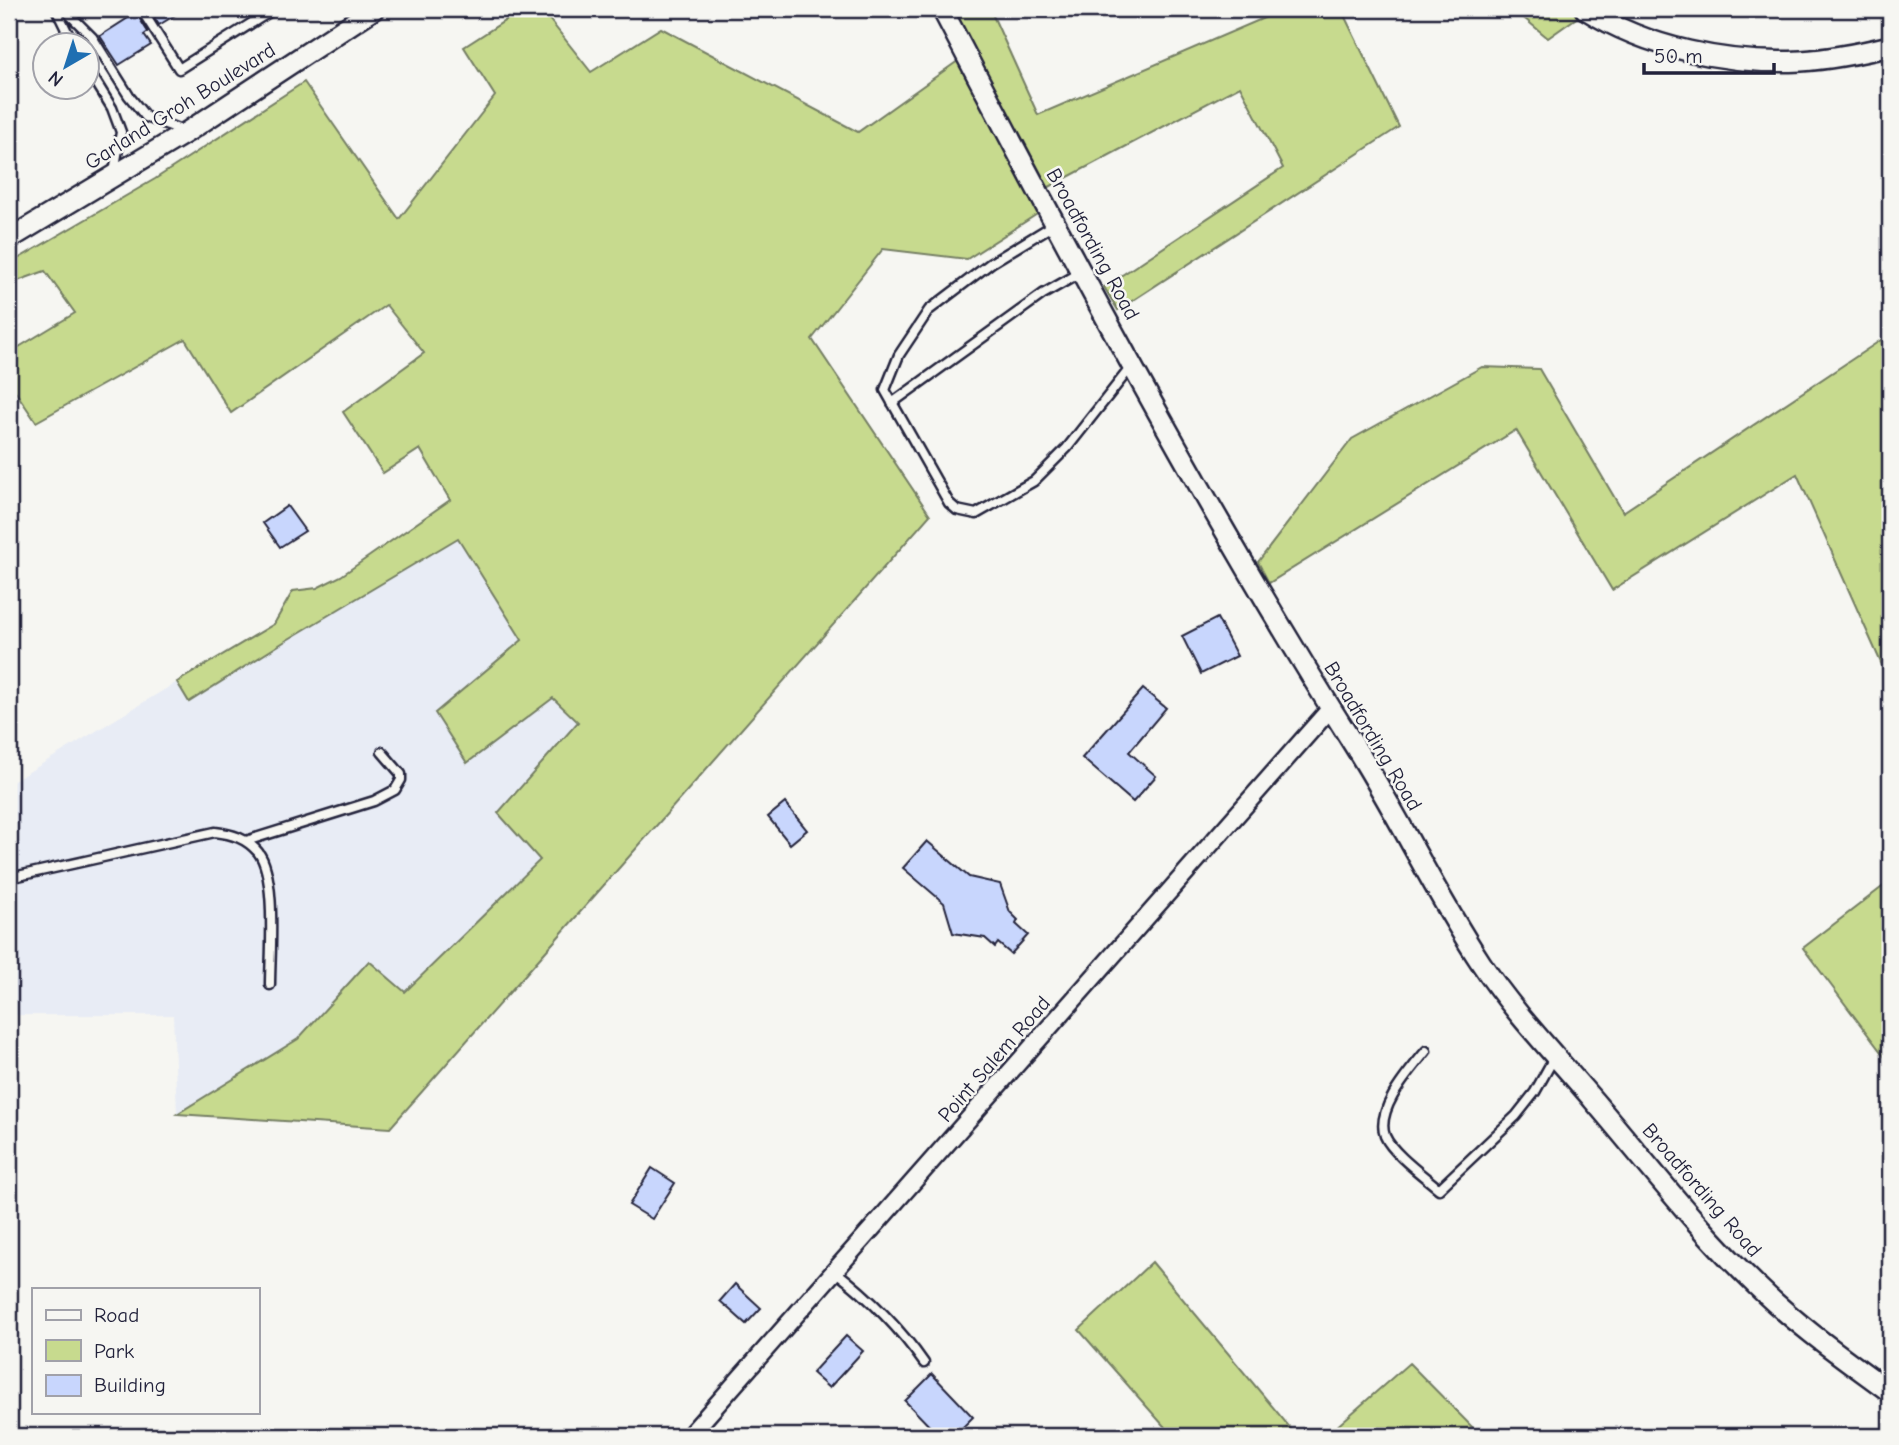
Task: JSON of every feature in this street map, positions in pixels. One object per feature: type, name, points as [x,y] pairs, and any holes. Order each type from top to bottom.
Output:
[{"type":"street","name":"Garland Groh Boulevard","points":[[9,239],[187,132],[374,9]]},
{"type":"street","name":"Broadfording Road","points":[[942,9],[1055,225],[1133,365],[1331,709],[1400,823],[1442,902],[1477,957],[1555,1056],[1713,1241],[1791,1318],[1890,1392]]},
{"type":"street","points":[[1585,9],[1637,34],[1695,52],[1749,60],[1800,61],[1850,55],[1890,46]]},
{"type":"street","name":"Point Salem Road","points":[[689,1436],[1331,709]]},
{"type":"lane","points":[[56,9],[67,32]]},
{"type":"lane","points":[[64,9],[92,37],[129,96],[146,117],[187,132]]},
{"type":"lane","points":[[141,9],[179,69],[274,9]]},
{"type":"lane","points":[[102,92],[112,108],[121,132],[113,176]]},
{"type":"lane","points":[[1055,225],[991,263],[929,310],[899,355],[889,378],[886,390],[949,503],[957,510],[976,514],[1034,481],[1067,448],[1133,365]]},
{"type":"lane","points":[[892,402],[1042,294],[1081,272]]},
{"type":"lane","points":[[246,841],[364,804],[395,790],[401,780],[401,774],[382,752]]},
{"type":"lane","points":[[9,878],[215,832],[233,835],[246,841],[258,852],[267,869],[270,897],[270,985]]},
{"type":"lane","points":[[1426,1051],[1392,1098],[1383,1122],[1385,1136],[1394,1149],[1439,1189],[1516,1116],[1535,1093],[1555,1056]]},
{"type":"lane","points":[[835,1271],[875,1304],[904,1334],[924,1363]]},
{"type":"shaded area","points":[[458,538],[522,641],[435,712],[468,763],[553,698],[579,722],[498,813],[540,859],[405,992],[368,961],[298,1039],[177,1114],[173,1015],[9,1015],[9,784],[177,682],[189,702]]},
{"type":"green space","points":[[523,9],[541,9],[591,72],[661,28],[858,132],[962,58],[938,9],[990,9],[1038,115],[1285,9],[1341,9],[1399,127],[1118,310],[1104,287],[1283,168],[1240,86],[1034,195],[1042,211],[967,259],[883,249],[812,339],[930,515],[390,1128],[177,1114],[298,1039],[369,961],[405,992],[540,860],[498,813],[578,722],[553,698],[467,763],[435,713],[522,640],[458,538],[189,702],[177,682],[274,624],[293,591],[317,588],[341,576],[450,500],[420,449],[383,473],[343,412],[424,353],[386,305],[231,413],[185,339],[36,422],[9,382],[9,353],[75,313],[45,271],[9,284],[9,264],[155,179],[304,82],[399,219],[495,96],[464,47]]},
{"type":"green space","points":[[1513,9],[1589,9],[1548,38]]},
{"type":"green space","points":[[1890,334],[1890,683],[1797,474],[1612,590],[1516,430],[1269,583],[1258,562],[1352,439],[1482,367],[1539,369],[1623,512]]},
{"type":"green space","points":[[1890,881],[1890,1064],[1803,948]]},
{"type":"green space","points":[[1152,1262],[1297,1436],[1169,1436],[1171,1434],[1079,1330]]},
{"type":"green space","points":[[1409,1363],[1481,1436],[1326,1436]]},
{"type":"building","points":[[149,9],[185,9],[159,25]]},
{"type":"building","points":[[136,13],[148,32],[144,35],[151,45],[119,65],[102,39],[102,35]]},
{"type":"building","points":[[287,506],[305,531],[280,547],[263,523]]},
{"type":"building","points":[[1217,618],[1237,656],[1201,674],[1182,636]]},
{"type":"building","points":[[1143,689],[1166,708],[1129,752],[1156,776],[1133,802],[1082,758]]},
{"type":"building","points":[[785,803],[807,830],[790,844],[768,817]]},
{"type":"building","points":[[927,841],[969,877],[1000,884],[1010,912],[1018,920],[1016,924],[1028,935],[1011,954],[998,943],[995,947],[985,938],[953,933],[944,903],[903,868]]},
{"type":"building","points":[[652,1168],[675,1183],[652,1219],[629,1205]]},
{"type":"building","points":[[735,1284],[761,1308],[746,1324],[720,1301]]},
{"type":"building","points":[[846,1336],[863,1351],[829,1388],[812,1373]]},
{"type":"building","points":[[932,1374],[973,1417],[954,1436],[939,1436],[905,1401]]}]
